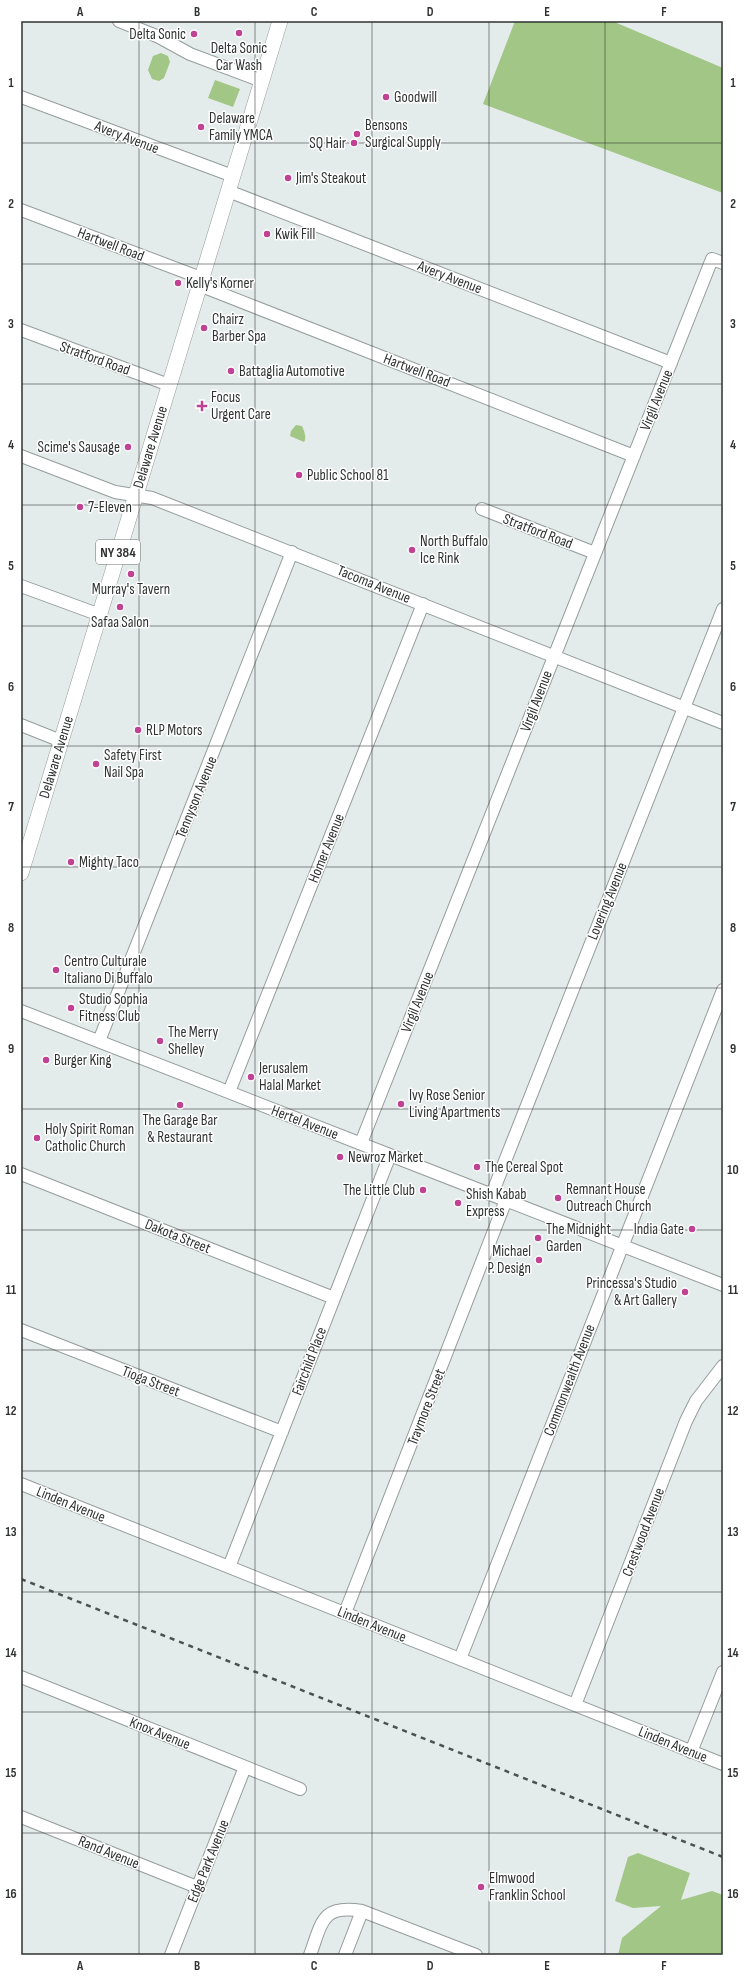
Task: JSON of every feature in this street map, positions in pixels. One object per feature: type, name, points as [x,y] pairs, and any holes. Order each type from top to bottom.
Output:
[{"type":"main road","name":"Delaware Avenue","points":[[21,871],[280,21]]},
{"type":"street","points":[[119,21],[159,37],[190,54],[262,81]]},
{"type":"street","name":"Avery Avenue","points":[[21,97],[233,176]]},
{"type":"street","name":"Avery Avenue","points":[[228,191],[671,363]]},
{"type":"street","name":"Hartwell Road","points":[[21,210],[634,456]]},
{"type":"street","name":"Virgil Avenue","points":[[361,1143],[671,363],[718,261]]},
{"type":"street","name":"Stratford Road","points":[[21,330],[169,385]]},
{"type":"street","name":"Tacoma Avenue","points":[[21,456],[115,492],[152,498],[554,655],[723,723]]},
{"type":"street","name":"Stratford Road","points":[[482,509],[595,553]]},
{"type":"street","name":"Tennyson Avenue","points":[[99,1041],[292,552]]},
{"type":"street","points":[[21,586],[100,615]]},
{"type":"street","name":"Homer Avenue","points":[[229,1092],[423,604]]},
{"type":"street","name":"Lovering Avenue","points":[[492,1194],[723,609]]},
{"type":"street","points":[[21,726],[61,741]]},
{"type":"street","name":"Commonwealth Avenue","points":[[460,1659],[723,990]]},
{"type":"street","name":"Hertel Avenue","points":[[21,1011],[723,1285]]},
{"type":"street","name":"Fairchild Place","points":[[229,1567],[390,1155]]},
{"type":"street","name":"Dakota Street","points":[[21,1174],[334,1298]]},
{"type":"street","name":"Traymore Street","points":[[345,1613],[506,1200]]},
{"type":"street","name":"Tioga Street","points":[[21,1330],[282,1432]]},
{"type":"street","name":"Crestwood Avenue","points":[[575,1705],[686,1421],[696,1401],[723,1366]]},
{"type":"street","name":"Linden Avenue","points":[[21,1484],[723,1764]]},
{"type":"street","points":[[692,1752],[723,1672]]},
{"type":"street","name":"Knox Avenue","points":[[21,1677],[300,1789]]},
{"type":"street","name":"Edge Park Avenue","points":[[171,1955],[245,1767]]},
{"type":"street","name":"Rand Avenue","points":[[21,1817],[197,1887]]},
{"type":"street","points":[[310,1955],[323,1920],[330,1913],[343,1908],[362,1911],[476,1955]]},
{"type":"street","points":[[345,1955],[362,1911]]},
{"type":"green space","points":[[515,21],[612,21],[723,68],[723,193],[483,104]]},
{"type":"green space","points":[[161,53],[168,56],[170,62],[164,78],[159,81],[152,79],[148,70],[153,56]]},
{"type":"green space","points":[[215,80],[240,89],[233,107],[208,98]]},
{"type":"green space","points":[[296,425],[302,426],[305,436],[304,442],[290,436],[291,431]]},
{"type":"green space","points":[[638,1853],[690,1873],[681,1900],[712,1891],[723,1895],[723,1955],[618,1955],[622,1938],[661,1906],[633,1908],[615,1901],[628,1857]]},
{"type":"railway","points":[[21,1579],[723,1857]]},
{"type":"place","name":"Delta Sonic Car Wash","points":[[239,33]]},
{"type":"place","name":"Delta Sonic","points":[[194,34]]},
{"type":"place","name":"Goodwill","points":[[386,97]]},
{"type":"place","name":"Delaware Family YMCA","points":[[201,127]]},
{"type":"place","name":"Bensons Surgical Supply","points":[[357,134]]},
{"type":"place","name":"SQ Hair","points":[[354,143]]},
{"type":"place","name":"Jim's Steakout","points":[[288,178]]},
{"type":"place","name":"Kwik Fill","points":[[267,234]]},
{"type":"place","name":"Kelly's Korner","points":[[178,283]]},
{"type":"place","name":"Chairz Barber Spa","points":[[204,328]]},
{"type":"place","name":"Battaglia Automotive","points":[[231,371]]},
{"type":"place","name":"Focus Urgent Care","points":[[202,406]]},
{"type":"place","name":"Scime's Sausage","points":[[128,447]]},
{"type":"place","name":"Public School 81","points":[[299,475]]},
{"type":"place","name":"7-Eleven","points":[[80,507]]},
{"type":"place","name":"North Buffalo Ice Rink","points":[[412,550]]},
{"type":"place","name":"Murray's Tavern","points":[[131,574]]},
{"type":"place","name":"Safaa Salon","points":[[120,607]]},
{"type":"place","name":"RLP Motors","points":[[138,730]]},
{"type":"place","name":"Safety First Nail Spa","points":[[96,764]]},
{"type":"place","name":"Mighty Taco","points":[[71,862]]},
{"type":"place","name":"Centro Culturale Italiano Di Buffalo","points":[[56,970]]},
{"type":"place","name":"Studio Sophia Fitness Club","points":[[71,1008]]},
{"type":"place","name":"The Merry Shelley","points":[[160,1041]]},
{"type":"place","name":"Burger King","points":[[46,1060]]},
{"type":"place","name":"Jerusalem Halal Market","points":[[251,1077]]},
{"type":"place","name":"Ivy Rose Senior Living Apartments","points":[[401,1104]]},
{"type":"place","name":"The Garage Bar & Restaurant","points":[[180,1105]]},
{"type":"place","name":"Holy Spirit Roman Catholic Church","points":[[37,1138]]},
{"type":"place","name":"Newroz Market","points":[[340,1157]]},
{"type":"place","name":"The Cereal Spot","points":[[477,1167]]},
{"type":"place","name":"The Little Club","points":[[423,1190]]},
{"type":"place","name":"Remnant House Outreach Church","points":[[558,1198]]},
{"type":"place","name":"Shish Kabab Express","points":[[458,1203]]},
{"type":"place","name":"India Gate","points":[[692,1229]]},
{"type":"place","name":"The Midnight Garden","points":[[538,1238]]},
{"type":"place","name":"Michael P. Design","points":[[539,1260]]},
{"type":"place","name":"Princessa's Studio & Art Gallery","points":[[685,1292]]},
{"type":"place","name":"Elmwood Franklin School","points":[[481,1887]]}]
